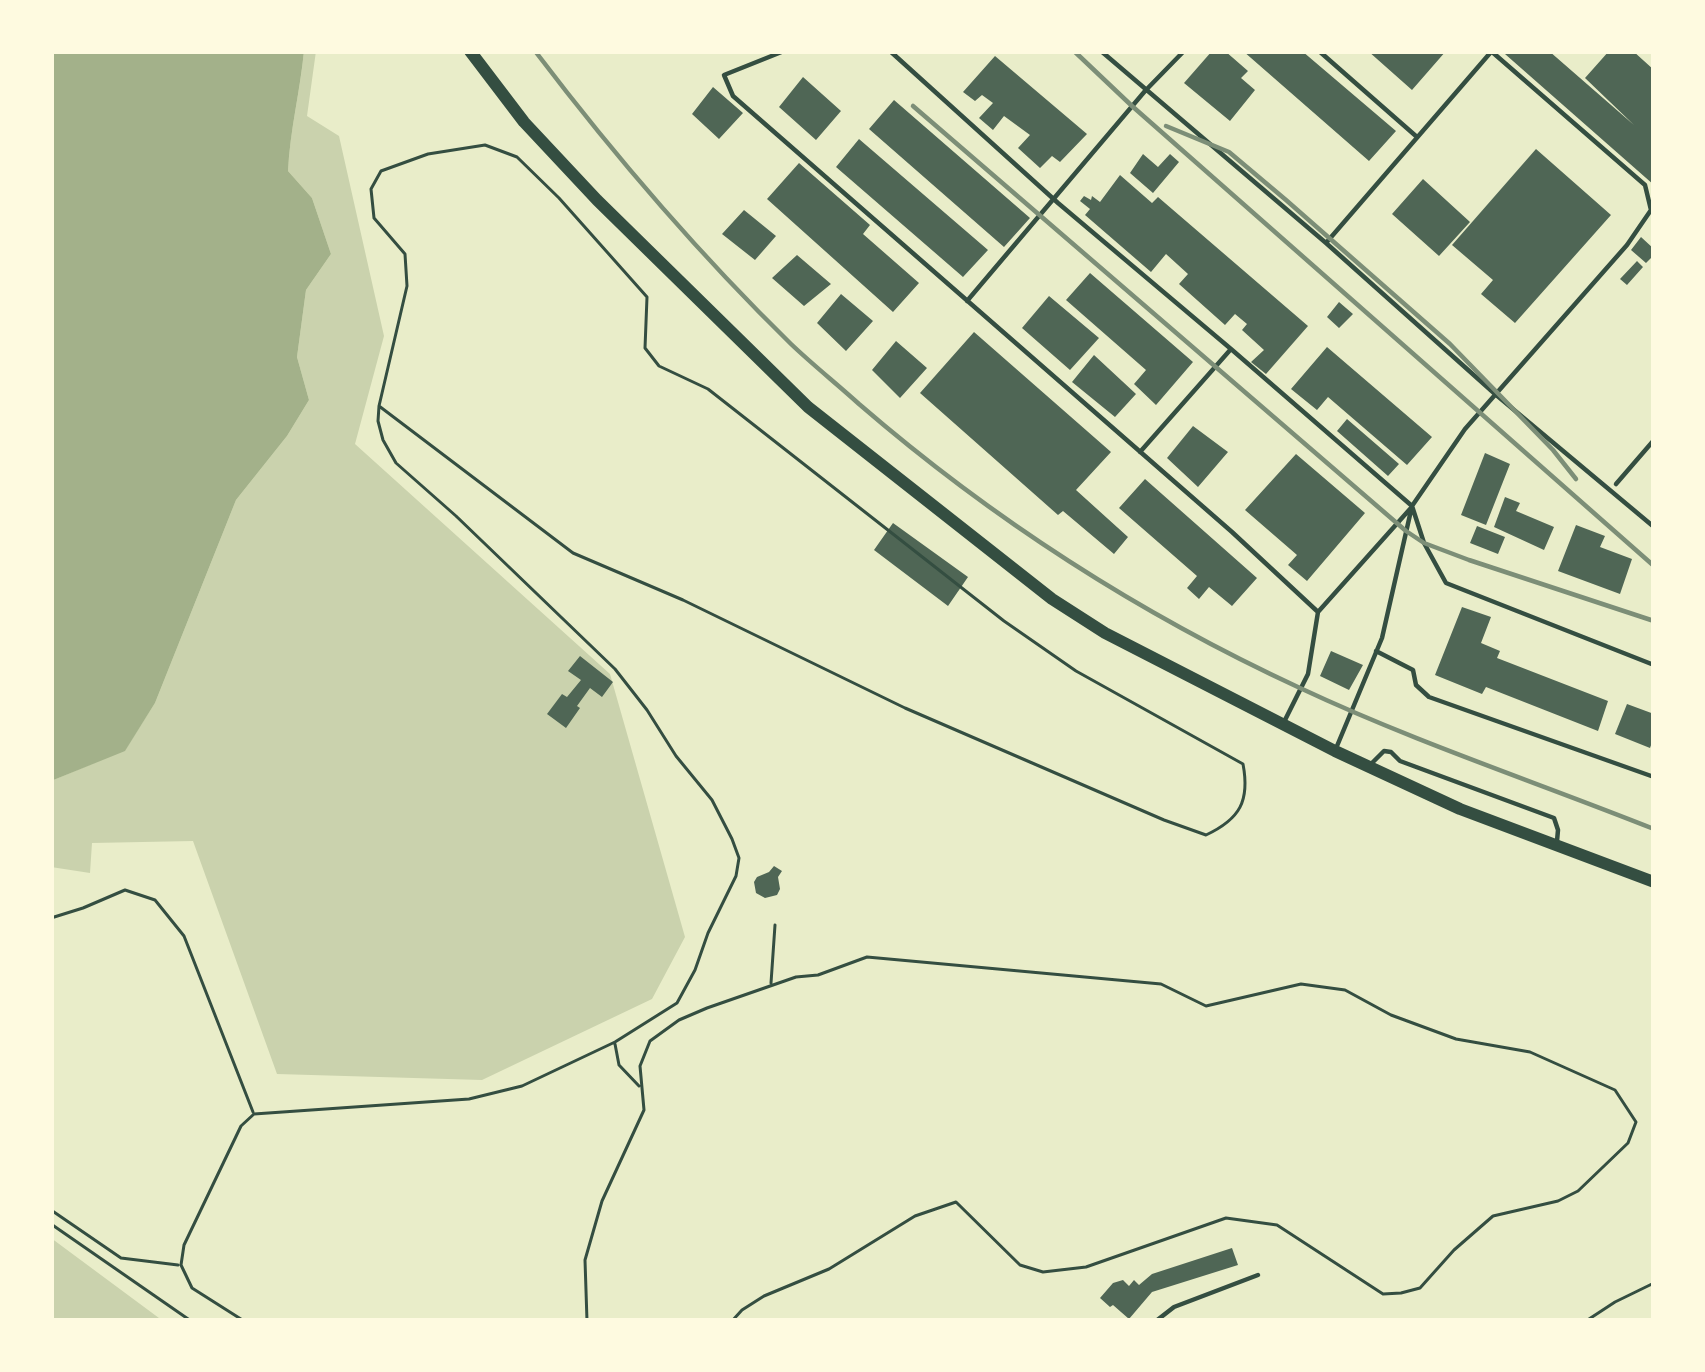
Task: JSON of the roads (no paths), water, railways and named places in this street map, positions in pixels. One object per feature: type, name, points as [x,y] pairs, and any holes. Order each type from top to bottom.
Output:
[{"type":"street","points":[[470,51],[524,122],[597,200],[808,406],[1052,599],[1105,633],[1368,767],[1460,809],[1654,882]]},
{"type":"lane","points":[[784,51],[724,75],[733,95],[1318,612]]},
{"type":"lane","points":[[890,51],[1053,199],[1412,506],[1446,583],[1654,665]]},
{"type":"lane","points":[[1101,51],[1654,527]]},
{"type":"lane","points":[[968,302],[1184,51]]},
{"type":"lane","points":[[1318,51],[1417,136]]},
{"type":"lane","points":[[1282,725],[1308,674],[1318,612],[1412,506],[1465,429],[1652,210],[1645,185],[1491,51],[1326,243]]},
{"type":"lane","points":[[1141,452],[1231,350]]},
{"type":"lane","points":[[1616,484],[1654,440]]},
{"type":"lane","points":[[1335,751],[1376,650],[1412,506]]},
{"type":"lane","points":[[1376,650],[1413,670],[1416,685],[1430,697],[1654,777]]},
{"type":"lane","points":[[1368,767],[1384,751],[1391,752],[1400,760],[1554,818],[1556,847]]},
{"type":"lane","points":[[1156,1321],[1174,1307],[1258,1275]]},
{"type":"railway","points":[[535,51],[658,202],[791,344],[909,446],[1015,525],[1126,596],[1241,660],[1343,708],[1654,829]]},
{"type":"railway","points":[[1074,51],[1654,566]]},
{"type":"railway","points":[[913,106],[1406,531],[1469,560],[1654,621]]},
{"type":"railway","points":[[1166,126],[1229,152],[1286,200],[1450,344],[1576,479]]}]
